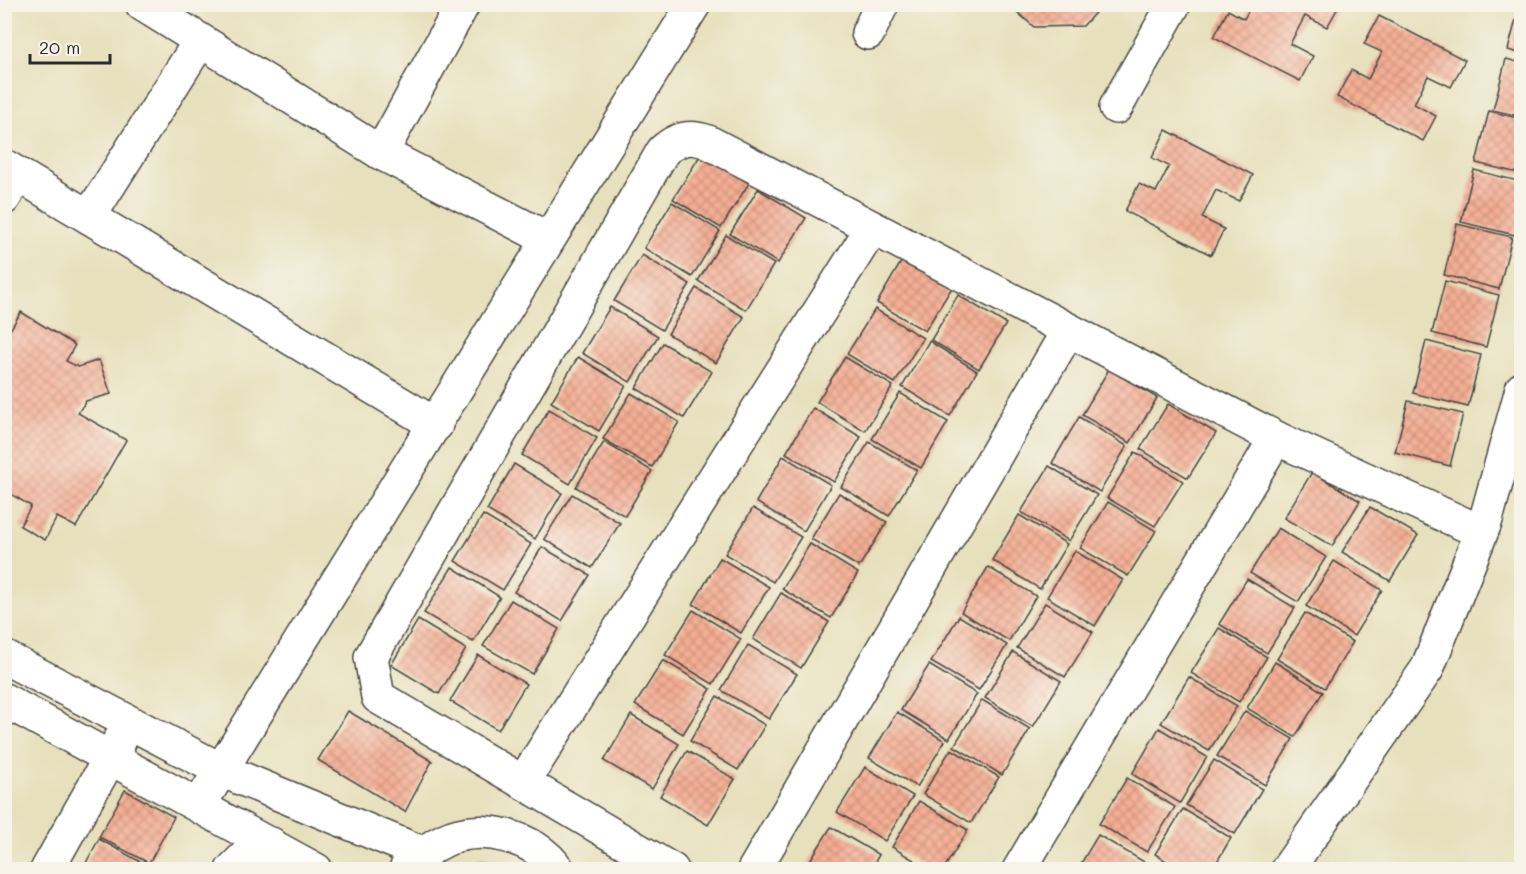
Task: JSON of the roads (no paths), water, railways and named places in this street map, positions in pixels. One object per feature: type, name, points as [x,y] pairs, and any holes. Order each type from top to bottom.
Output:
[{"type":"street","points":[[142,4],[381,153],[548,239]]},
{"type":"street","points":[[381,153],[463,4]]},
{"type":"street","points":[[200,804],[694,4]]},
{"type":"street","points":[[1116,107],[1173,4]]},
{"type":"street","points":[[89,217],[200,41]]},
{"type":"street","points":[[672,870],[559,801],[378,697],[371,657],[663,151],[672,142],[697,138],[1276,438],[1481,532]]},
{"type":"street","points":[[9,180],[89,217],[436,425]]},
{"type":"street","points":[[524,781],[872,228]]},
{"type":"street","points":[[754,870],[1068,331]]},
{"type":"street","points":[[1287,870],[1427,669],[1481,532],[1521,389]]},
{"type":"street","points":[[1019,870],[1276,438]]},
{"type":"street","points":[[4,657],[220,770],[414,861],[446,839],[474,832],[501,834],[528,844],[558,870]]},
{"type":"street","points":[[4,700],[109,758],[200,804],[316,870]]},
{"type":"street","points":[[47,870],[131,723]]},
{"type":"street","points":[[528,844],[559,801]]},
{"type":"street","points":[[232,870],[252,850],[271,844]]}]
